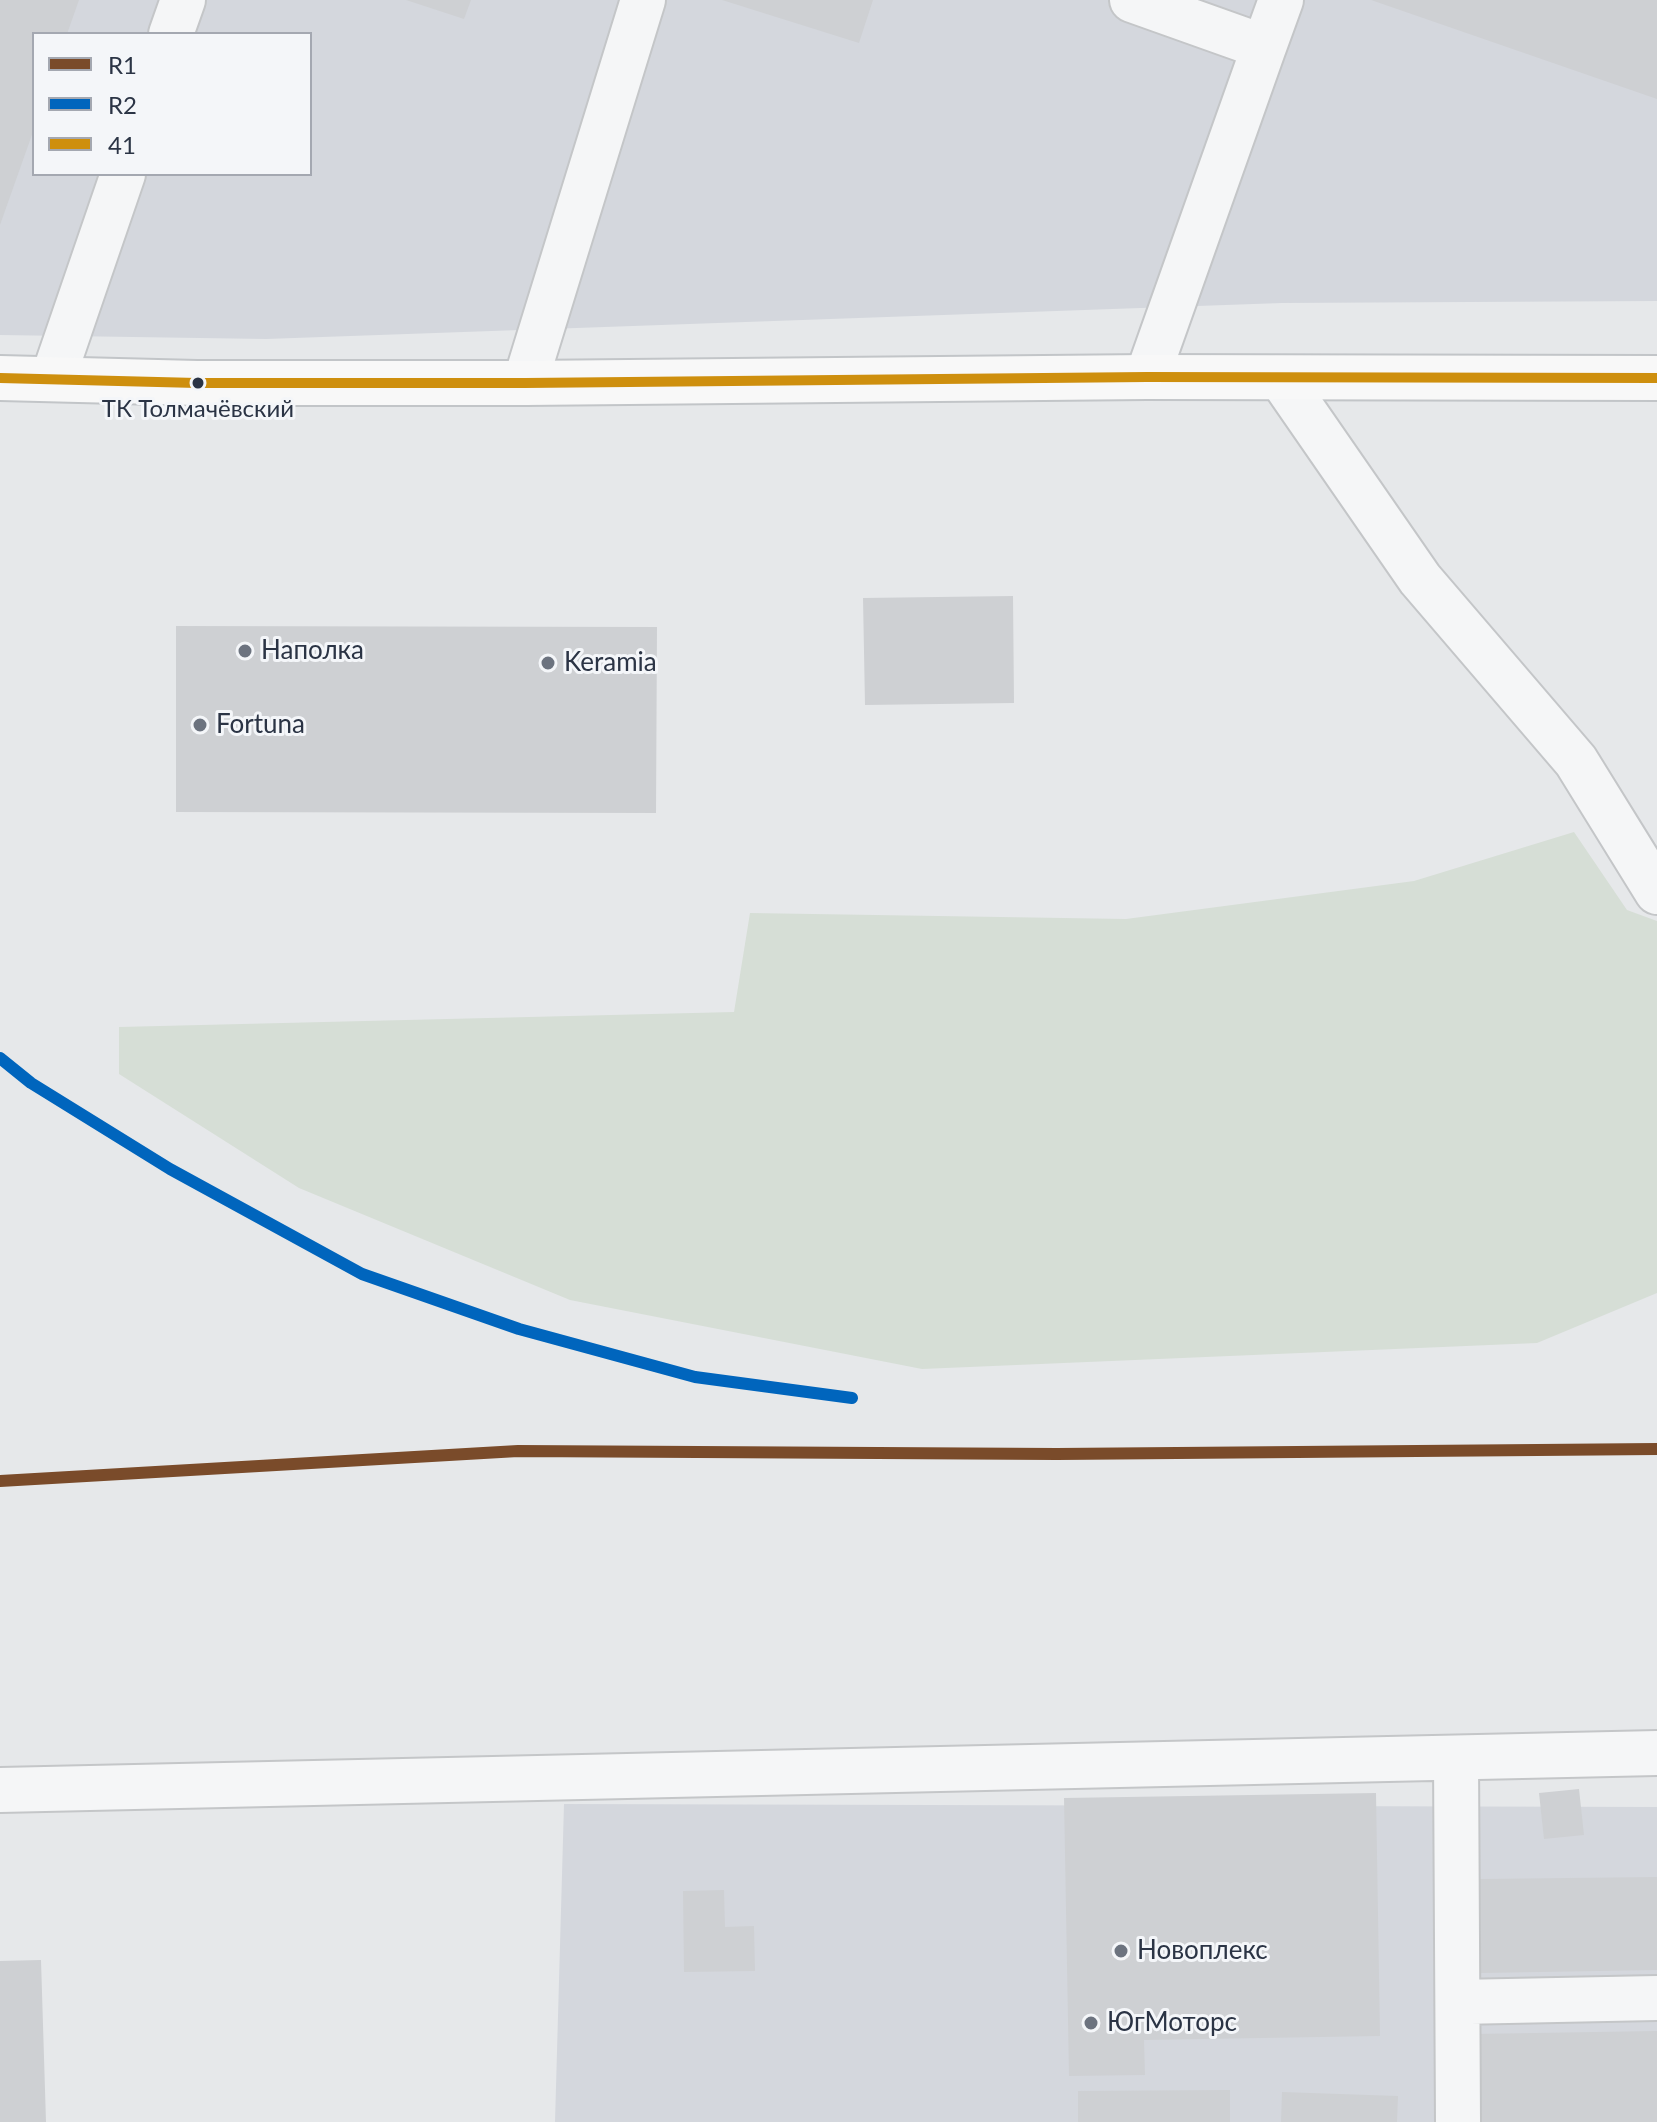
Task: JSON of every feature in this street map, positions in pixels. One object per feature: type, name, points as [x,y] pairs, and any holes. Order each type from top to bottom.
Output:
[{"type":"main road","points":[[0,378],[197,383],[1147,377],[1657,378]]},
{"type":"street","points":[[172,32],[183,0]]},
{"type":"street","points":[[525,383],[643,0]]},
{"type":"street","points":[[1132,0],[1264,47]]},
{"type":"street","points":[[1147,377],[1281,0]]},
{"type":"street","points":[[53,378],[122,176]]},
{"type":"street","points":[[1281,378],[1420,579],[1576,761],[1657,892]]},
{"type":"street","points":[[0,1790],[1657,1753]]},
{"type":"street","points":[[1456,1758],[1458,2122]]},
{"type":"street","points":[[1458,2002],[1657,1998]]},
{"type":"shaded area","points":[[0,0],[1657,0],[1657,301],[1282,303],[266,339],[0,335]]},
{"type":"shaded area","points":[[1574,832],[1627,910],[1657,921],[1657,1293],[1537,1343],[922,1369],[570,1300],[299,1188],[119,1074],[119,1027],[734,1012],[750,913],[1126,919],[1414,881]]},
{"type":"shaded area","points":[[564,1804],[1657,1807],[1657,2122],[555,2122]]},
{"type":"building","points":[[0,0],[79,0],[68,32],[32,32],[32,135],[0,225]]},
{"type":"building","points":[[406,0],[471,0],[464,19]]},
{"type":"building","points":[[722,0],[873,0],[859,43]]},
{"type":"building","points":[[1371,0],[1657,0],[1657,99]]},
{"type":"building","points":[[1013,596],[1014,703],[865,705],[863,598]]},
{"type":"building","points":[[176,626],[657,627],[656,813],[176,812]]},
{"type":"building","points":[[1579,1789],[1584,1835],[1544,1839],[1539,1793]]},
{"type":"building","points":[[1376,1793],[1380,2036],[1144,2040],[1145,2075],[1069,2076],[1064,1798]]},
{"type":"building","points":[[1657,1877],[1657,1970],[1481,1973],[1480,1879]]},
{"type":"building","points":[[724,1890],[725,1927],[754,1926],[755,1971],[684,1972],[683,1891]]},
{"type":"building","points":[[41,1960],[46,2122],[0,2122],[0,1961]]},
{"type":"building","points":[[1657,2031],[1657,2122],[1474,2122],[1473,2034]]},
{"type":"building","points":[[1230,2090],[1230,2122],[1078,2122],[1078,2091]]},
{"type":"building","points":[[1282,2092],[1398,2096],[1397,2122],[1281,2122]]},
{"type":"transit line","name":"41","points":[[0,378],[197,383],[1147,377],[1657,378]]},
{"type":"transit line","name":"R2","points":[[0,1058],[31,1083],[170,1169],[362,1274],[519,1329],[695,1377],[852,1398]]},
{"type":"transit line","name":"R1","points":[[0,1481],[518,1451],[1057,1454],[1657,1449]]},
{"type":"place","name":"ТК Толмачёвский","points":[[198,383]]},
{"type":"place","name":"Наполка","points":[[245,651]]},
{"type":"place","name":"Keramia","points":[[548,663]]},
{"type":"place","name":"Fortuna","points":[[200,725]]},
{"type":"place","name":"Новоплекс","points":[[1121,1951]]},
{"type":"place","name":"ЮгМоторс","points":[[1091,2023]]}]
